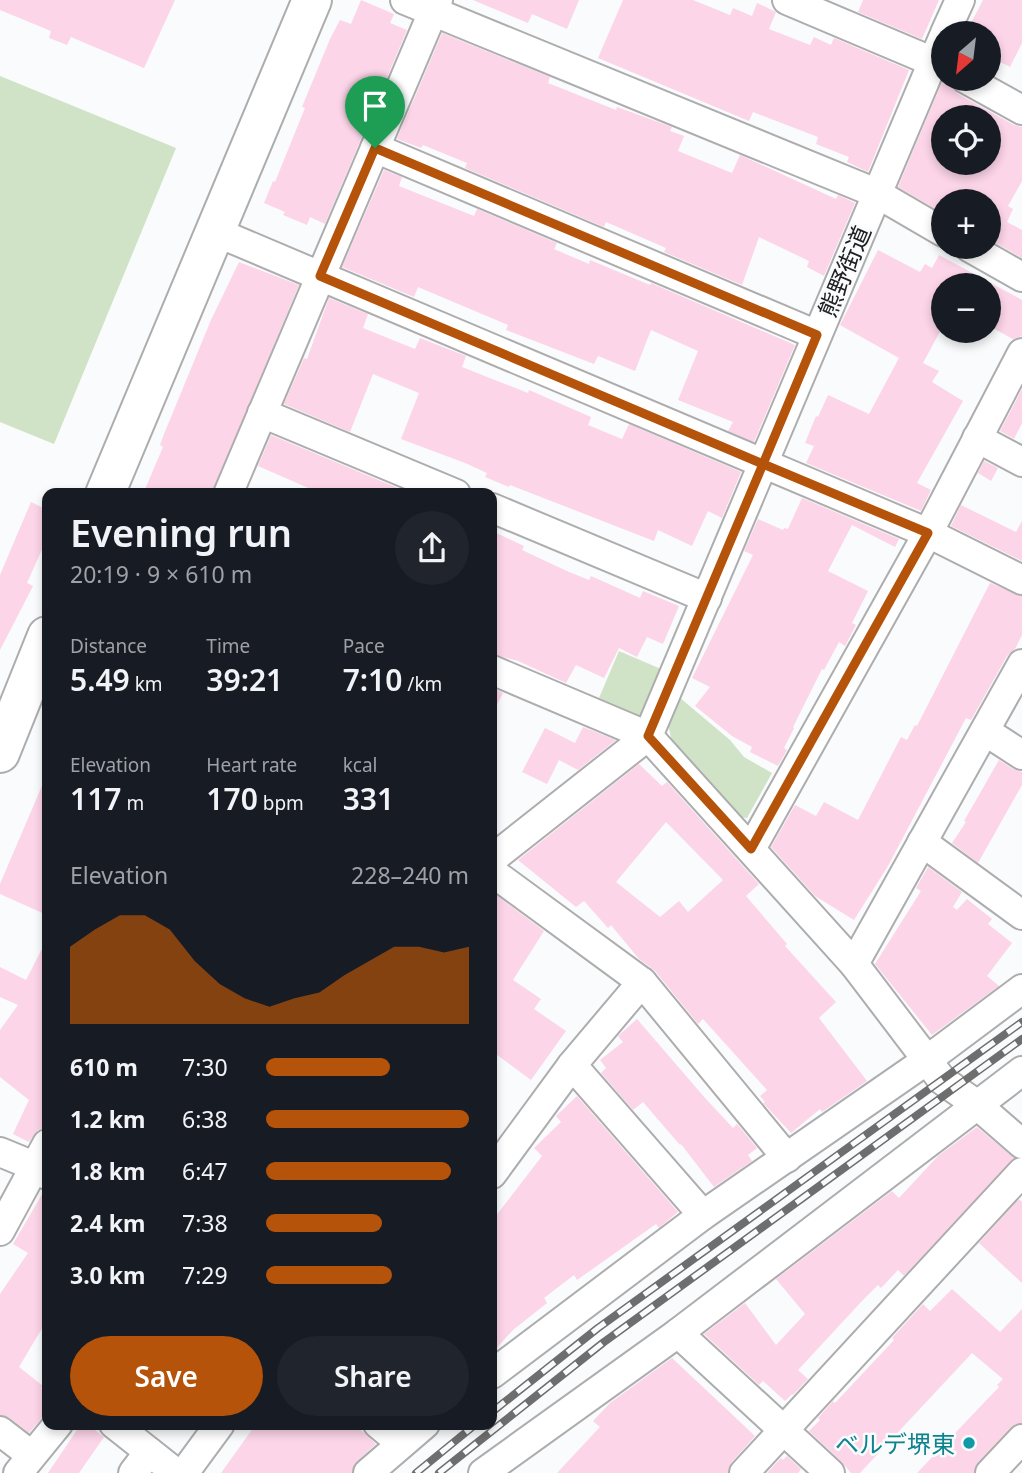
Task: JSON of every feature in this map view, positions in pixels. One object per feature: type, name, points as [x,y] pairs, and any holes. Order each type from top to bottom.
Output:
[{"type":"street","points":[[108,488],[312,0]]},
{"type":"street","points":[[405,0],[436,6],[876,194],[931,225]]},
{"type":"street","points":[[788,0],[931,52]]},
{"type":"street","points":[[950,21],[960,0]]},
{"type":"street","points":[[231,488],[436,6]]},
{"type":"street","name":"熊野街道","points":[[648,736],[876,194],[931,75]]},
{"type":"street","points":[[988,91],[1022,110]]},
{"type":"street","points":[[375,148],[817,335]]},
{"type":"street","points":[[216,232],[928,533],[1022,580]]},
{"type":"street","points":[[990,259],[1022,277]]},
{"type":"street","points":[[751,849],[928,533],[1022,353]]},
{"type":"street","points":[[262,413],[442,488]]},
{"type":"street","points":[[977,438],[1022,462]]},
{"type":"street","points":[[497,510],[707,598]]},
{"type":"street","points":[[854,964],[1022,664]]},
{"type":"street","points":[[497,672],[648,736],[854,964],[942,1080],[976,1104],[1022,1144]]},
{"type":"street","points":[[0,753],[39,678]]},
{"type":"street","points":[[985,731],[1022,755]]},
{"type":"street","points":[[497,855],[648,736]]},
{"type":"street","points":[[922,842],[1022,915]]},
{"type":"street","points":[[497,876],[642,982],[787,1158]]},
{"type":"street","points":[[497,1167],[572,1065],[642,982]]},
{"type":"street","points":[[497,1370],[703,1215],[927,1060],[1022,989]]},
{"type":"street","points":[[572,1065],[703,1215]]},
{"type":"street","points":[[483,1473],[678,1333],[1022,1071]]},
{"type":"street","points":[[0,1152],[42,1162]]},
{"type":"street","points":[[0,1231],[42,1164]]},
{"type":"street","points":[[744,1473],[1022,1172]]},
{"type":"street","points":[[678,1333],[831,1473]]},
{"type":"street","points":[[0,1431],[25,1464],[53,1430]]},
{"type":"street","points":[[118,1430],[141,1463],[176,1473]]},
{"type":"street","points":[[184,1473],[216,1430]]},
{"type":"street","points":[[385,1430],[401,1443]]},
{"type":"street","points":[[368,1473],[417,1430]]},
{"type":"street","points":[[990,1473],[1022,1439]]},
{"type":"green space","points":[[0,76],[176,148],[54,444],[0,422]]},
{"type":"green space","points":[[619,651],[668,672],[651,711],[639,715],[599,698]]},
{"type":"green space","points":[[679,697],[730,740],[744,757],[772,773],[747,818],[739,817],[672,742],[668,724]]},
{"type":"building","points":[[0,0],[175,0],[144,68],[71,37],[67,45],[49,38],[51,31],[0,10]]},
{"type":"building","points":[[361,0],[394,14],[390,23],[407,30],[325,224],[310,217],[307,225],[264,203],[305,108],[302,107],[330,39],[340,20],[351,24]]},
{"type":"building","points":[[473,0],[579,0],[567,29],[532,14],[528,23]]},
{"type":"building","points":[[623,0],[693,0],[730,15],[733,8],[752,16],[757,3],[776,12],[769,29],[810,45],[814,37],[831,45],[834,38],[909,70],[868,172],[847,162],[849,157],[816,144],[818,137],[753,112],[749,121],[598,58]]},
{"type":"building","points":[[863,0],[939,0],[922,39],[858,12]]},
{"type":"building","points":[[983,0],[1022,0],[1022,43],[1010,67],[1001,62],[1001,21],[972,21]]},
{"type":"building","points":[[442,33],[550,77],[548,83],[616,110],[617,107],[672,127],[670,131],[684,136],[678,151],[732,173],[740,155],[836,199],[838,195],[855,203],[824,276],[807,267],[809,261],[759,237],[742,285],[664,252],[666,248],[606,222],[604,227],[465,168],[467,163],[423,145],[421,148],[397,139]]},
{"type":"building","points":[[938,91],[956,91],[978,105],[932,105]]},
{"type":"building","points":[[931,108],[931,175],[1001,175],[1001,118],[1022,127],[1022,181],[1008,206],[1013,209],[1007,222],[1022,230],[1022,258],[1001,246],[1001,189],[931,189],[931,206],[898,187]]},
{"type":"building","points":[[384,170],[402,177],[399,186],[474,216],[477,209],[557,243],[554,249],[589,264],[590,260],[650,285],[651,283],[795,345],[754,442],[728,431],[733,422],[678,400],[698,351],[651,330],[635,371],[598,356],[594,364],[506,330],[508,325],[418,287],[414,297],[342,267]]},
{"type":"building","points":[[878,250],[920,272],[925,264],[932,268],[937,259],[946,259],[972,273],[931,273],[931,343],[934,343],[923,363],[939,371],[932,382],[963,401],[917,483],[931,490],[921,511],[806,463],[814,446],[805,443],[828,395],[869,414],[899,358],[840,325]]},
{"type":"building","points":[[239,262],[299,285],[214,488],[146,488],[163,447],[160,445],[164,434],[211,320]]},
{"type":"building","points":[[1001,289],[1022,300],[1022,336],[1013,339],[1001,332]]},
{"type":"building","points":[[329,298],[368,314],[363,328],[415,349],[420,338],[466,356],[462,367],[528,393],[529,390],[591,417],[588,425],[622,439],[629,424],[741,472],[722,518],[708,511],[692,546],[658,530],[654,541],[510,485],[509,487],[485,477],[487,473],[465,463],[401,439],[419,393],[373,374],[350,432],[284,404],[304,358],[307,359]]},
{"type":"building","points":[[1022,389],[1022,423],[1014,439],[1000,431]]},
{"type":"building","points":[[271,435],[398,488],[308,488],[258,466]]},
{"type":"building","points":[[984,461],[998,468],[991,481],[978,473]]},
{"type":"building","points":[[802,498],[899,539],[895,547],[852,525],[828,571],[868,591],[852,623],[856,625],[845,646],[839,642],[824,670],[822,669],[793,727],[784,748],[787,750],[778,766],[750,752],[752,747],[732,736],[695,706],[710,687],[692,678],[753,555],[744,551],[758,519],[783,530],[788,529]]},
{"type":"building","points":[[31,502],[42,508],[42,549],[27,583],[33,586],[0,650],[0,575]]},
{"type":"building","points":[[961,505],[1016,532],[1022,521],[1022,561],[951,526]]},
{"type":"building","points":[[497,533],[524,546],[522,550],[589,580],[591,576],[640,598],[643,591],[679,606],[663,644],[647,637],[637,657],[619,648],[604,678],[576,665],[566,683],[518,661],[497,655]]},
{"type":"building","points":[[990,583],[1022,596],[1022,635],[971,720],[966,718],[888,866],[854,920],[815,896],[771,847],[795,805],[816,816],[824,802],[858,820],[901,737],[907,740],[915,725],[917,726]]},
{"type":"building","points":[[497,690],[503,693],[497,705]]},
{"type":"building","points":[[583,727],[616,740],[578,770],[559,760],[547,784],[522,772],[545,728],[575,743]]},
{"type":"building","points":[[999,760],[1022,772],[1022,785],[978,863],[952,843]]},
{"type":"building","points":[[639,764],[662,786],[667,782],[759,884],[746,896],[787,944],[785,946],[836,1002],[819,1018],[867,1081],[822,1112],[820,1109],[791,1133],[763,1103],[765,1102],[760,1096],[767,1090],[703,1019],[698,1024],[655,971],[639,959],[611,925],[608,928],[584,901],[576,907],[518,860]],"holes":[[[666,822],[723,880],[688,912],[679,901],[660,917],[616,882]]]},
{"type":"building","points":[[42,786],[42,913],[0,894],[0,884]]},
{"type":"building","points":[[928,867],[962,892],[953,907],[957,910],[967,899],[992,919],[988,924],[1012,943],[987,976],[999,986],[932,1035],[875,964],[921,891],[916,888]]},
{"type":"building","points":[[497,896],[544,931],[513,980],[541,999],[534,1009],[566,1031],[531,1080],[497,1055]]},
{"type":"building","points":[[42,949],[42,1129],[29,1142],[13,1134],[29,1100],[0,1077],[0,1030],[18,1005],[0,997],[0,967],[26,980]]},
{"type":"building","points":[[637,1019],[705,1098],[733,1128],[737,1124],[757,1148],[748,1155],[752,1161],[714,1187],[681,1144],[643,1102],[633,1110],[601,1073],[606,1068],[600,1060],[623,1042],[618,1036]]},
{"type":"building","points":[[577,1096],[678,1212],[659,1228],[656,1224],[577,1280],[574,1275],[544,1298],[547,1303],[513,1330],[497,1348],[497,1214],[542,1156],[534,1148],[561,1122],[556,1116]]},
{"type":"building","points":[[977,1127],[1014,1158],[904,1276],[898,1270],[881,1288],[878,1285],[862,1301],[798,1370],[808,1379],[793,1395],[785,1401],[763,1381],[759,1385],[704,1334],[745,1303],[776,1345],[805,1314],[776,1279],[892,1191],[899,1198],[938,1156]]},
{"type":"building","points":[[42,1194],[42,1328],[19,1367],[42,1385],[42,1418],[29,1433],[10,1418],[0,1415],[0,1294],[28,1253],[13,1244]]},
{"type":"building","points":[[1019,1199],[1022,1202],[1022,1283],[979,1243]]},
{"type":"building","points":[[952,1289],[1000,1332],[1022,1309],[1022,1423],[1010,1428],[978,1462],[974,1473],[917,1473],[999,1387],[997,1385],[1003,1379],[972,1353],[860,1473],[851,1473],[809,1431],[833,1401],[835,1403],[894,1340],[892,1338],[923,1304],[930,1311]]},
{"type":"building","points":[[672,1358],[755,1436],[732,1462],[728,1473],[557,1473],[600,1427],[593,1421],[610,1403]]},
{"type":"building","points":[[77,1430],[95,1430],[104,1437],[79,1473],[48,1473]]},
{"type":"building","points":[[252,1430],[361,1430],[376,1444],[357,1461],[352,1473],[221,1473]]},
{"type":"building","points":[[787,1456],[801,1469],[798,1473],[767,1473],[781,1458],[783,1460]]},
{"type":"railway","points":[[497,1408],[598,1328],[1022,1022]]},
{"type":"railway","points":[[497,1427],[604,1342],[1022,1039]]},
{"type":"railway","points":[[416,1473],[469,1430]]},
{"type":"railway","points":[[439,1473],[493,1430]]},
{"type":"place","name":"ベルデ堺東","points":[[969,1443]]},
{"type":"route","points":[[375,148],[320,276],[763,464],[648,736],[751,849],[928,533],[763,464],[817,335],[375,148]]}]
